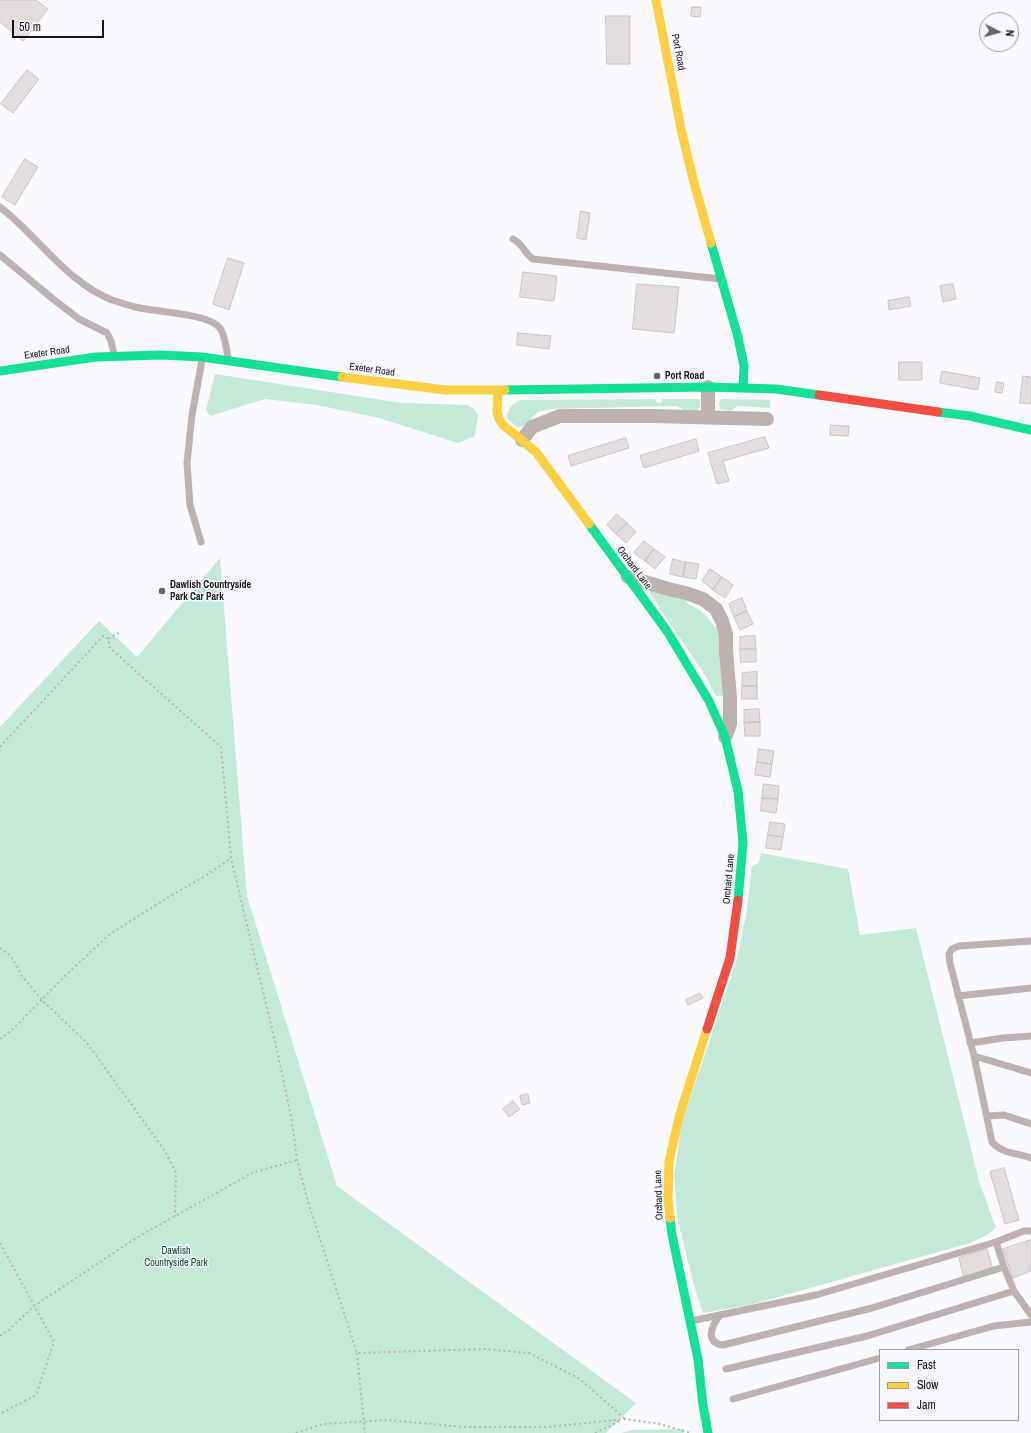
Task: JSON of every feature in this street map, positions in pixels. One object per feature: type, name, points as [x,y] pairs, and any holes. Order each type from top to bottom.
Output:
[{"type":"street","name":"Port Road","points":[[656,0],[681,129],[693,179],[738,337],[744,366],[743,388]]},
{"type":"street","name":"Exeter Road","points":[[0,371],[96,357],[161,354],[202,357],[446,390],[708,387],[784,390],[970,416],[1031,430]]},
{"type":"street","points":[[708,387],[708,417]]},
{"type":"street","name":"Orchard Lane","points":[[498,390],[497,412],[503,425],[536,452],[667,631],[698,682],[709,701],[725,737],[738,791],[743,843],[737,907],[728,964],[679,1117],[669,1162],[668,1199],[672,1235],[698,1358],[703,1405],[708,1433]]},
{"type":"street","points":[[522,440],[532,426],[560,416],[767,419]]},
{"type":"street","points":[[628,577],[703,599],[716,609],[726,634],[730,724],[725,737]]},
{"type":"lane","points":[[0,207],[15,219],[65,268],[88,287],[111,299],[135,307],[198,317],[211,321],[220,328],[228,361]]},
{"type":"lane","points":[[513,238],[520,242],[533,260],[721,279]]},
{"type":"lane","points":[[0,255],[79,319],[107,333],[111,341],[114,357]]},
{"type":"lane","points":[[201,542],[190,505],[187,463],[192,415],[202,357]]},
{"type":"lane","points":[[1031,941],[959,946],[952,949],[949,954],[958,996],[974,1056],[992,1142],[997,1148],[1031,1158]]},
{"type":"lane","points":[[958,996],[1031,988]]},
{"type":"lane","points":[[970,1042],[1031,1036]]},
{"type":"lane","points":[[974,1056],[1031,1073]]},
{"type":"lane","points":[[987,1116],[1004,1115],[1031,1124]]},
{"type":"lane","points":[[691,1321],[816,1295],[996,1242],[1024,1231],[1031,1231]]},
{"type":"lane","points":[[996,1242],[1014,1291],[1031,1315]]},
{"type":"lane","points":[[720,1315],[711,1334],[712,1340],[717,1344],[723,1345],[872,1308],[1004,1267]]},
{"type":"lane","points":[[726,1369],[867,1336],[1014,1291]]},
{"type":"lane","points":[[912,1349],[994,1326],[1031,1322]]},
{"type":"lane","points":[[733,1399],[879,1358]]},
{"type":"path","points":[[108,639],[119,633]]},
{"type":"path","points":[[0,747],[103,636],[108,639],[110,648],[222,747],[231,858],[278,1050],[292,1121],[297,1160],[308,1202],[358,1353],[365,1433]]},
{"type":"path","points":[[0,1039],[11,1031],[110,934],[207,875],[231,858]]},
{"type":"path","points":[[0,948],[11,956],[22,976],[42,1000],[87,1043],[165,1151],[176,1173],[176,1216]]},
{"type":"path","points":[[0,1336],[9,1330],[34,1306],[136,1238],[252,1173],[297,1160]]},
{"type":"path","points":[[0,1243],[54,1342],[36,1396],[0,1414]]},
{"type":"path","points":[[358,1353],[485,1350],[529,1353],[580,1379],[625,1419]]},
{"type":"path","points":[[595,1433],[625,1419]]},
{"type":"path","points":[[296,1433],[323,1424],[387,1420],[464,1427],[547,1427],[625,1419],[660,1424],[691,1433]]},
{"type":"green space","points":[[215,374],[402,403],[467,405],[473,408],[478,415],[475,436],[458,443],[379,418],[317,405],[265,399],[210,416],[206,410]]},
{"type":"green space","points":[[655,399],[656,402],[661,403],[662,399],[699,399],[700,407],[696,411],[684,411],[676,406],[550,409],[537,413],[524,426],[521,427],[517,427],[507,418],[508,411],[511,406],[521,400]]},
{"type":"green space","points":[[720,400],[770,400],[770,408],[737,406],[731,411],[720,409]]},
{"type":"green space","name":"Dawlish Countryside Park","points":[[220,558],[247,896],[337,1186],[636,1403],[606,1433],[0,1433],[0,727],[99,621],[137,657]]},
{"type":"green space","points":[[651,590],[684,597],[688,604],[700,610],[715,627],[721,630],[724,693],[722,696],[716,696],[705,675],[649,592]]},
{"type":"green space","points":[[761,853],[848,869],[860,935],[916,928],[979,1181],[996,1228],[987,1235],[970,1243],[750,1305],[703,1313],[693,1282],[678,1221],[674,1175],[682,1122],[735,966],[746,916],[752,866],[759,863]]},
{"type":"green space","points":[[683,1429],[684,1433],[621,1433],[633,1430]]},
{"type":"building","points":[[0,0],[36,0],[48,9],[23,41],[0,22]]},
{"type":"building","points":[[692,7],[701,7],[700,17],[691,16]]},
{"type":"building","points":[[606,16],[630,16],[630,64],[607,64]]},
{"type":"building","points":[[27,70],[39,79],[13,113],[1,104]]},
{"type":"building","points":[[25,159],[38,167],[15,205],[2,197]]},
{"type":"building","points":[[581,211],[590,213],[586,240],[577,238]]},
{"type":"building","points":[[228,258],[244,263],[229,310],[213,304]]},
{"type":"building","points":[[523,272],[557,276],[554,301],[520,297]]},
{"type":"building","points":[[637,284],[679,287],[674,333],[633,329]]},
{"type":"building","points":[[953,284],[956,299],[943,302],[940,286]]},
{"type":"building","points":[[909,297],[911,306],[889,310],[888,301]]},
{"type":"building","points":[[518,333],[551,336],[549,349],[517,345]]},
{"type":"building","points":[[899,362],[922,362],[922,380],[899,380]]},
{"type":"building","points":[[942,371],[980,378],[978,390],[940,383]]},
{"type":"building","points":[[1023,376],[1031,377],[1031,404],[1020,403]]},
{"type":"building","points":[[997,382],[1004,383],[1002,393],[995,392]]},
{"type":"building","points":[[831,425],[849,426],[848,436],[830,435]]},
{"type":"building","points":[[765,437],[769,448],[723,461],[729,481],[717,484],[708,453]]},
{"type":"building","points":[[626,438],[629,448],[571,466],[568,456]]},
{"type":"building","points":[[696,439],[699,451],[644,468],[640,456]]},
{"type":"building","points":[[617,514],[627,523],[616,534],[607,525]]},
{"type":"building","points":[[627,523],[636,532],[626,543],[616,534]]},
{"type":"building","points":[[644,541],[654,549],[645,561],[634,553]]},
{"type":"building","points":[[654,549],[665,557],[655,569],[645,561]]},
{"type":"building","points":[[673,559],[686,562],[683,577],[670,574]]},
{"type":"building","points":[[686,562],[699,564],[696,579],[683,577]]},
{"type":"building","points":[[710,569],[722,577],[713,590],[702,581]]},
{"type":"building","points":[[722,577],[733,585],[725,598],[713,590]]},
{"type":"building","points":[[742,598],[747,611],[734,617],[729,604]]},
{"type":"building","points":[[747,611],[753,624],[740,630],[734,617]]},
{"type":"building","points":[[755,636],[756,649],[740,649],[740,637]]},
{"type":"building","points":[[740,649],[756,649],[756,662],[741,662]]},
{"type":"building","points":[[757,672],[757,686],[742,686],[742,673]]},
{"type":"building","points":[[742,686],[757,686],[757,699],[742,699]]},
{"type":"building","points":[[759,709],[760,722],[744,723],[744,710]]},
{"type":"building","points":[[760,722],[760,736],[745,736],[744,723]]},
{"type":"building","points":[[759,749],[774,751],[772,764],[757,762]]},
{"type":"building","points":[[757,762],[772,764],[770,777],[755,775]]},
{"type":"building","points":[[764,784],[779,786],[778,799],[762,798]]},
{"type":"building","points":[[762,798],[778,799],[776,813],[761,811]]},
{"type":"building","points":[[770,822],[785,824],[783,837],[768,835]]},
{"type":"building","points":[[768,835],[783,837],[781,850],[766,848]]},
{"type":"building","points":[[700,993],[703,998],[688,1005],[686,1000]]},
{"type":"building","points":[[528,1094],[530,1103],[522,1105],[520,1096]]},
{"type":"building","points":[[513,1101],[520,1109],[509,1117],[503,1109]]},
{"type":"building","points":[[1004,1168],[1019,1220],[1005,1224],[990,1172]]},
{"type":"building","points":[[1031,1240],[1031,1271],[1013,1278],[1003,1249]]},
{"type":"building","points":[[987,1249],[993,1269],[964,1278],[959,1258]]},
{"type":"traffic: fast","points":[[711,243],[738,337],[744,366],[743,388]]},
{"type":"traffic: fast","points":[[0,371],[96,357],[161,355],[202,357],[342,377]]},
{"type":"traffic: fast","points":[[505,390],[708,387],[776,389],[819,395]]},
{"type":"traffic: fast","points":[[938,412],[970,416],[1031,430]]},
{"type":"traffic: fast","points":[[589,524],[667,631],[709,701],[725,737],[738,791],[743,843],[738,900]]},
{"type":"traffic: fast","points":[[670,1218],[672,1235],[698,1359],[703,1405],[708,1433]]},
{"type":"traffic: slow","points":[[656,0],[681,129],[711,243]]},
{"type":"traffic: slow","points":[[342,377],[446,390],[505,390]]},
{"type":"traffic: slow","points":[[498,390],[497,412],[503,425],[536,452],[589,524]]},
{"type":"traffic: slow","points":[[670,1218],[668,1199],[669,1162],[679,1117],[707,1029]]},
{"type":"traffic: jam","points":[[819,395],[938,412]]},
{"type":"traffic: jam","points":[[707,1029],[730,958],[738,900]]},
{"type":"place","name":"Port Road","points":[[657,376]]},
{"type":"place","name":"Dawlish Countryside Park Car Park","points":[[162,591]]}]
